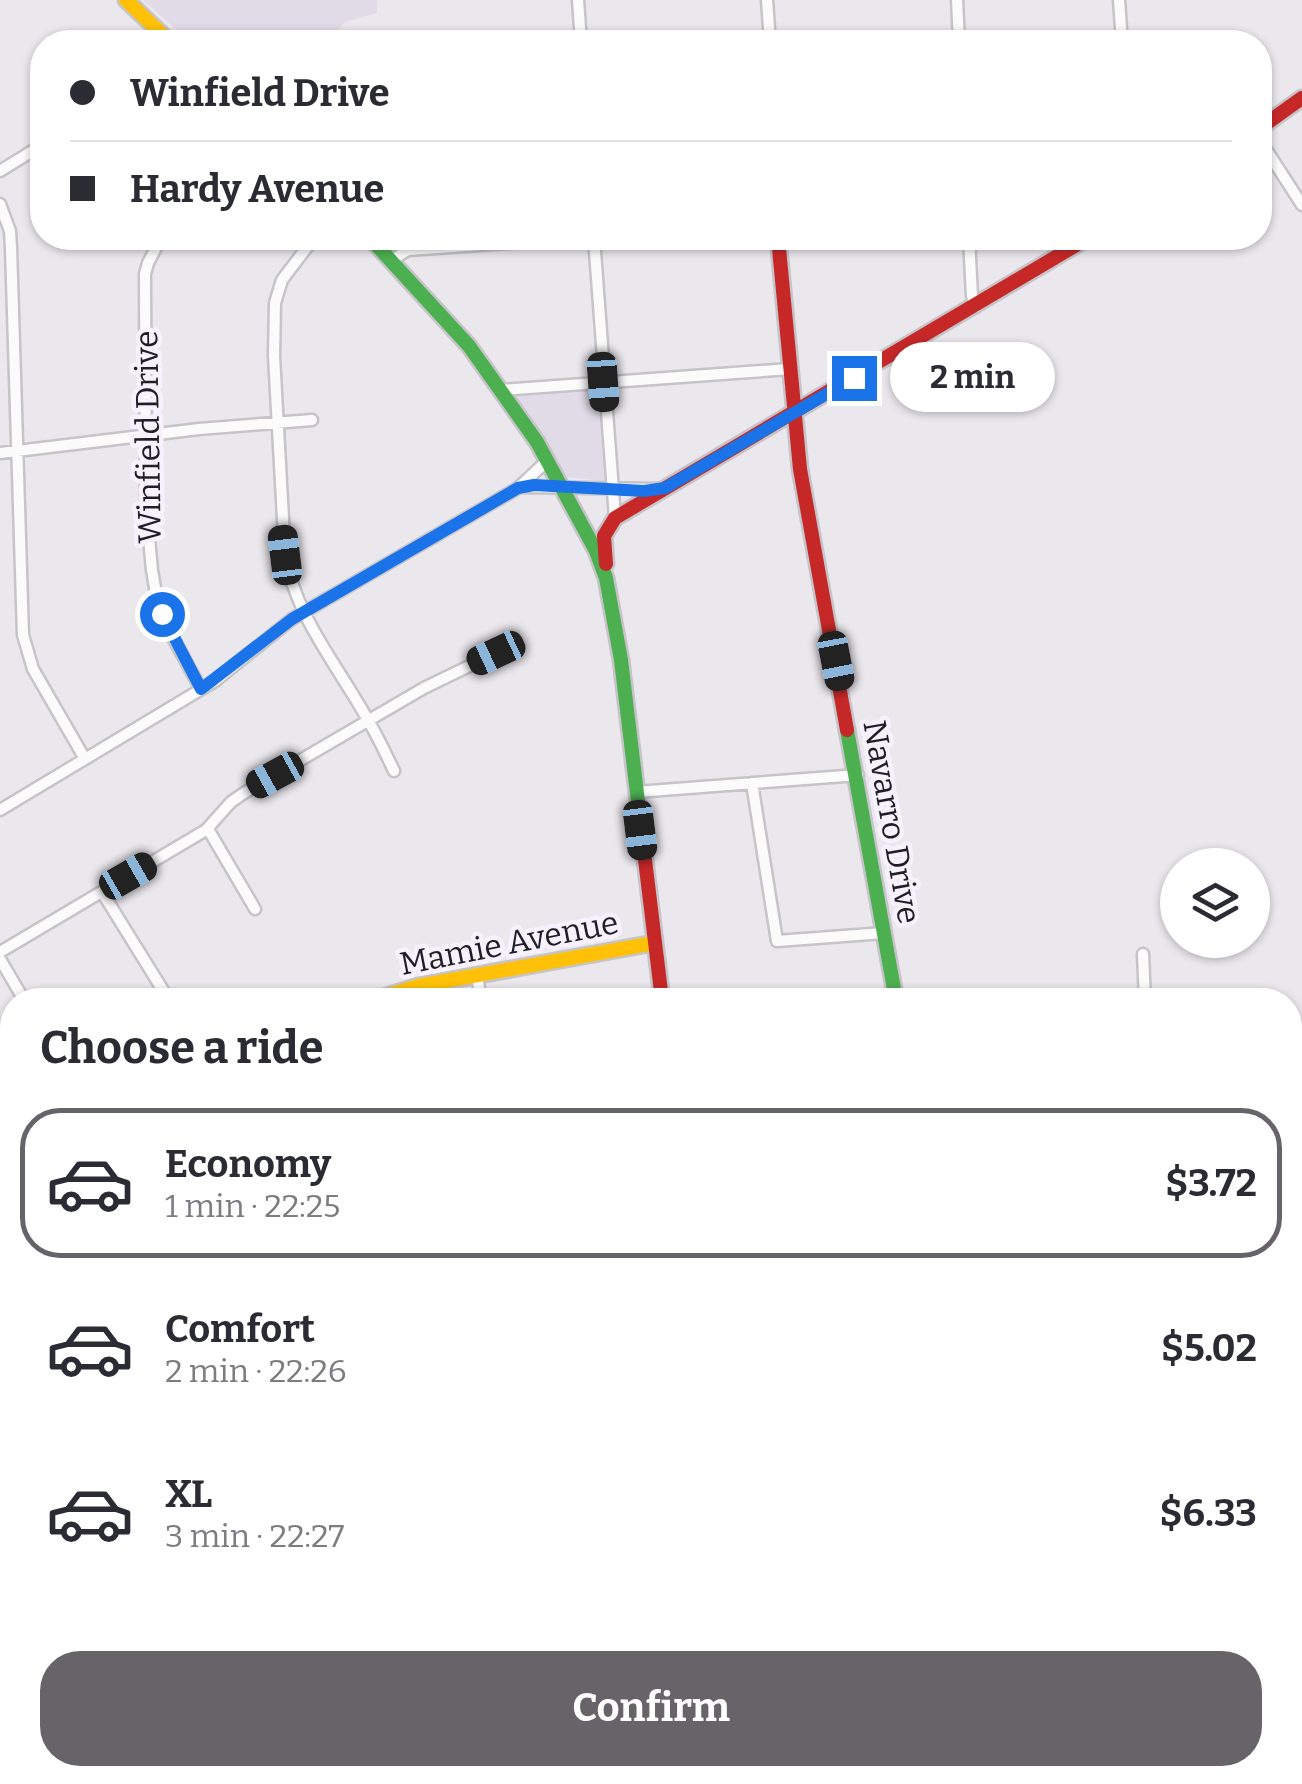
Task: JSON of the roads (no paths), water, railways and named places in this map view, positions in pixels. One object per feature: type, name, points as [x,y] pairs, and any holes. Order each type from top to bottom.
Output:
[{"type":"street","points":[[126,0],[156,30]]},
{"type":"street","points":[[578,0],[580,30]]},
{"type":"street","points":[[767,0],[769,30]]},
{"type":"street","points":[[957,0],[958,30]]},
{"type":"street","points":[[1119,0],[1121,30]]},
{"type":"street","points":[[1272,119],[1302,98]]},
{"type":"street","points":[[0,171],[30,152]]},
{"type":"street","points":[[1272,158],[1302,204]]},
{"type":"street","points":[[0,204],[10,231],[11,248],[23,635],[33,670],[85,760]]},
{"type":"street","name":"Winfield Drive","points":[[155,250],[146,274],[146,507],[156,594],[168,629],[201,689]]},
{"type":"street","points":[[305,250],[277,292],[274,356],[283,542],[290,584],[302,613],[369,721],[394,770]]},
{"type":"street","points":[[382,250],[469,346],[548,460],[606,578]]},
{"type":"street","points":[[392,260],[408,250]]},
{"type":"street","points":[[595,250],[615,518]]},
{"type":"street","name":"Navarro Drive","points":[[779,250],[800,470],[894,988]]},
{"type":"street","points":[[970,250],[976,307]]},
{"type":"street","points":[[660,988],[621,660],[606,578],[604,536],[615,518],[1069,250]]},
{"type":"street","points":[[500,390],[790,369]]},
{"type":"street","points":[[0,453],[312,420]]},
{"type":"street","points":[[0,810],[201,689],[302,613],[518,488],[548,460]]},
{"type":"street","points":[[518,488],[665,488]]},
{"type":"street","points":[[18,988],[0,955],[208,829],[244,792],[424,688],[496,653]]},
{"type":"street","points":[[636,792],[858,776]]},
{"type":"street","points":[[752,783],[777,941],[884,932]]},
{"type":"street","points":[[208,829],[255,909]]},
{"type":"street","points":[[102,892],[162,988]]},
{"type":"street","name":"Mamie Avenue","points":[[412,988],[654,943]]},
{"type":"street","points":[[1142,954],[1144,988]]},
{"type":"street","points":[[477,976],[479,988]]}]
